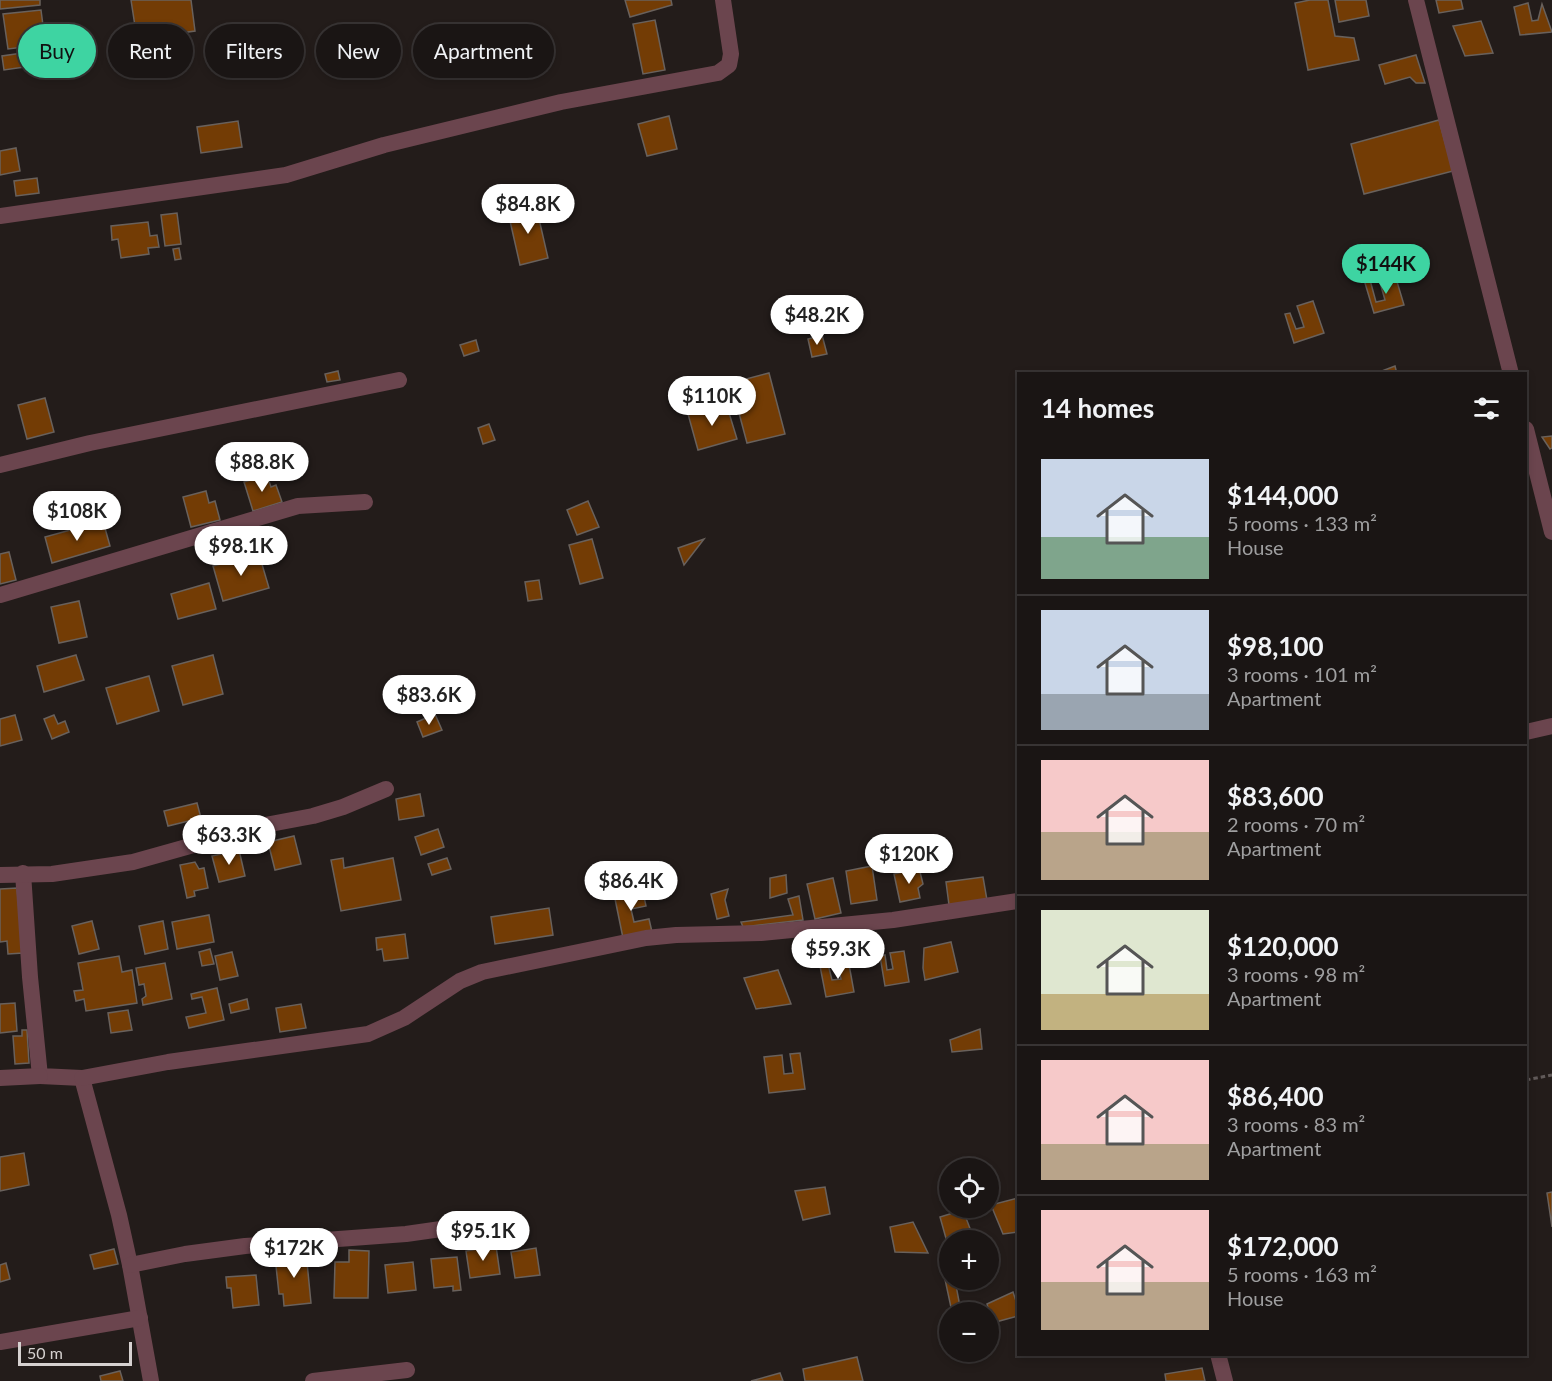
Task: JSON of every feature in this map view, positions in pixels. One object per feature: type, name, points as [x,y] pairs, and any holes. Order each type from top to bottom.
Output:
[{"type":"street","points":[[0,216],[286,175],[384,146],[561,102],[718,73],[729,65],[731,54],[723,0]]},
{"type":"street","points":[[1416,0],[1510,372]]},
{"type":"street","points":[[0,465],[90,443],[399,380]]},
{"type":"street","points":[[1527,433],[1552,532]]},
{"type":"street","points":[[0,595],[298,506],[365,502]]},
{"type":"street","points":[[1527,732],[1552,726]]},
{"type":"street","points":[[0,875],[52,874],[134,862],[265,825],[313,816],[343,807],[386,789]]},
{"type":"street","points":[[23,873],[40,1076]]},
{"type":"street","points":[[0,1078],[40,1076],[82,1078],[168,1062],[368,1034],[404,1018],[460,981],[482,972],[646,938],[761,933],[893,920],[1017,901]]},
{"type":"street","points":[[82,1078],[119,1215],[151,1381]]},
{"type":"street","points":[[130,1265],[185,1254],[245,1246],[406,1234],[483,1223]]},
{"type":"street","points":[[0,1342],[140,1318]]},
{"type":"street","points":[[1219,1356],[1225,1381]]},
{"type":"street","points":[[313,1381],[407,1371]]},
{"type":"path","points":[[1527,1080],[1552,1075]]},
{"type":"building","points":[[0,0],[40,0],[40,5],[0,9]]},
{"type":"building","points":[[131,0],[191,0],[195,31],[193,31],[193,24],[135,24]]},
{"type":"building","points":[[625,0],[671,0],[672,5],[630,17]]},
{"type":"building","points":[[1328,0],[1335,36],[1354,38],[1359,60],[1308,70],[1295,3]]},
{"type":"building","points":[[1335,0],[1366,0],[1369,16],[1339,22]]},
{"type":"building","points":[[1436,0],[1461,0],[1463,9],[1439,13]]},
{"type":"building","points":[[1528,3],[1532,21],[1538,20],[1542,4],[1552,32],[1520,35],[1514,7]]},
{"type":"building","points":[[41,10],[43,24],[18,24],[18,48],[8,49],[3,14]]},
{"type":"building","points":[[655,20],[665,70],[643,74],[633,24]]},
{"type":"building","points":[[1481,21],[1493,53],[1465,56],[1453,26]]},
{"type":"building","points":[[18,54],[18,68],[4,70],[2,56]]},
{"type":"building","points":[[1416,55],[1425,83],[1416,83],[1410,77],[1385,84],[1379,65]]},
{"type":"building","points":[[669,116],[677,149],[647,156],[638,124]]},
{"type":"building","points":[[1439,120],[1453,171],[1364,194],[1351,144]]},
{"type":"building","points":[[238,121],[242,147],[201,153],[197,127]]},
{"type":"building","points":[[16,148],[20,171],[0,175],[0,151]]},
{"type":"building","points":[[37,178],[39,193],[16,196],[14,181]]},
{"type":"building","points":[[536,206],[548,258],[520,265],[508,212]]},
{"type":"building","points":[[177,213],[181,244],[165,246],[161,215]]},
{"type":"building","points":[[148,222],[150,236],[157,235],[159,247],[148,248],[149,254],[121,258],[118,239],[112,240],[111,226]]},
{"type":"building","points":[[179,248],[181,259],[175,260],[173,249]]},
{"type":"building","points":[[1395,275],[1404,305],[1374,313],[1365,283],[1370,280],[1376,302],[1385,300],[1379,279]]},
{"type":"building","points":[[1313,301],[1324,333],[1294,343],[1285,314],[1290,313],[1296,329],[1304,327],[1297,306]]},
{"type":"building","points":[[822,335],[827,354],[812,357],[808,339]]},
{"type":"building","points":[[476,340],[479,351],[464,356],[460,345]]},
{"type":"building","points":[[1395,366],[1396,372],[1379,372]]},
{"type":"building","points":[[338,371],[340,380],[327,382],[325,374]]},
{"type":"building","points":[[769,373],[785,434],[747,443],[731,383]]},
{"type":"building","points":[[45,398],[54,432],[27,439],[18,405]]},
{"type":"building","points":[[726,403],[737,439],[698,450],[688,414]]},
{"type":"building","points":[[489,424],[495,440],[483,444],[478,428]]},
{"type":"building","points":[[1552,436],[1552,448],[1550,449],[1542,437]]},
{"type":"building","points":[[267,475],[271,487],[276,485],[282,502],[253,511],[244,482]]},
{"type":"building","points":[[206,491],[209,503],[215,501],[220,520],[191,527],[183,497]]},
{"type":"building","points":[[588,501],[599,527],[577,535],[567,510]]},
{"type":"building","points":[[103,521],[110,546],[52,563],[45,537]]},
{"type":"building","points":[[592,539],[603,578],[580,584],[569,545]]},
{"type":"building","points":[[704,539],[684,565],[678,548]]},
{"type":"building","points":[[9,552],[16,580],[0,584],[0,554]]},
{"type":"building","points":[[259,554],[269,588],[223,601],[213,566]]},
{"type":"building","points":[[539,580],[542,599],[528,601],[525,582]]},
{"type":"building","points":[[209,583],[216,609],[178,619],[171,594]]},
{"type":"building","points":[[79,601],[87,637],[59,643],[51,607]]},
{"type":"building","points":[[76,655],[84,680],[44,692],[37,666]]},
{"type":"building","points":[[213,655],[223,694],[183,705],[172,666]]},
{"type":"building","points":[[149,676],[159,711],[117,724],[106,688]]},
{"type":"building","points":[[435,714],[442,730],[423,737],[417,722]]},
{"type":"building","points":[[15,715],[22,740],[0,746],[0,719]]},
{"type":"building","points":[[54,715],[58,724],[65,721],[69,732],[52,739],[44,719]]},
{"type":"building","points":[[420,794],[424,816],[399,820],[396,799]]},
{"type":"building","points":[[197,803],[201,818],[168,826],[164,811]]},
{"type":"building","points":[[438,829],[444,847],[421,855],[415,837]]},
{"type":"building","points":[[294,836],[301,864],[275,870],[268,842]]},
{"type":"building","points":[[239,850],[245,876],[219,882],[212,856]]},
{"type":"building","points":[[343,858],[344,868],[393,858],[401,900],[341,911],[331,860]]},
{"type":"building","points":[[447,858],[451,869],[432,875],[428,864]]},
{"type":"building","points":[[195,862],[199,869],[204,868],[208,888],[194,891],[195,896],[187,898],[180,865]]},
{"type":"building","points":[[872,866],[877,900],[851,904],[846,871]]},
{"type":"building","points":[[919,868],[923,884],[918,888],[920,898],[900,902],[894,874]]},
{"type":"building","points":[[786,875],[787,893],[770,898],[770,878]]},
{"type":"building","points":[[983,877],[987,900],[949,905],[946,882]]},
{"type":"building","points":[[833,878],[841,913],[815,919],[807,884]]},
{"type":"building","points":[[627,886],[628,891],[643,892],[646,906],[631,909],[634,922],[649,919],[652,932],[623,938],[613,889]]},
{"type":"building","points":[[17,888],[23,953],[8,954],[7,941],[0,942],[0,889]]},
{"type":"building","points":[[728,889],[725,900],[729,916],[717,919],[711,894]]},
{"type":"building","points":[[799,896],[803,920],[743,927],[741,922],[793,915],[788,899]]},
{"type":"building","points":[[549,908],[553,935],[495,944],[491,917]]},
{"type":"building","points":[[209,915],[214,942],[177,949],[172,922]]},
{"type":"building","points":[[92,921],[99,949],[79,954],[72,926]]},
{"type":"building","points":[[163,921],[168,949],[145,954],[139,926]]},
{"type":"building","points":[[405,934],[408,958],[384,961],[382,949],[377,950],[376,938]]},
{"type":"building","points":[[951,942],[958,972],[925,980],[924,948]]},
{"type":"building","points":[[210,949],[214,964],[202,966],[199,952]]},
{"type":"building","points":[[904,951],[909,982],[885,986],[880,956],[885,955],[887,970],[893,969],[890,953]]},
{"type":"building","points":[[232,952],[238,976],[220,980],[215,956]]},
{"type":"building","points":[[119,956],[122,972],[132,970],[137,1003],[86,1011],[84,999],[76,1001],[74,991],[83,990],[78,963]]},
{"type":"building","points":[[848,959],[854,992],[826,997],[820,966],[828,964],[832,980],[841,979],[837,961]]},
{"type":"building","points":[[165,963],[172,999],[143,1005],[142,999],[146,996],[144,984],[139,985],[136,968]]},
{"type":"building","points":[[778,970],[791,1004],[756,1009],[744,978]]},
{"type":"building","points":[[217,988],[224,1020],[189,1028],[186,1017],[206,1013],[202,997],[192,999],[191,994]]},
{"type":"building","points":[[247,999],[249,1009],[231,1013],[229,1004]]},
{"type":"building","points":[[15,1003],[17,1031],[0,1033],[0,1004]]},
{"type":"building","points":[[301,1004],[306,1028],[280,1032],[276,1008]]},
{"type":"building","points":[[128,1010],[132,1030],[111,1033],[108,1013]]},
{"type":"building","points":[[980,1029],[982,1049],[952,1052],[950,1040]]},
{"type":"building","points":[[22,1030],[27,1030],[29,1063],[15,1064],[13,1036],[22,1036]]},
{"type":"building","points":[[800,1053],[805,1089],[769,1093],[764,1057],[782,1055],[784,1074],[793,1073],[790,1054]]},
{"type":"building","points":[[24,1153],[29,1185],[0,1191],[0,1157]]},
{"type":"building","points":[[825,1187],[830,1214],[803,1220],[795,1191]]},
{"type":"building","points":[[1552,1192],[1552,1227],[1547,1193]]},
{"type":"building","points":[[1017,1198],[1017,1232],[1003,1234],[996,1218],[999,1218],[999,1203]]},
{"type":"building","points":[[940,1218],[966,1218],[971,1230],[944,1230]]},
{"type":"building","points":[[913,1222],[928,1253],[895,1252],[890,1227]]},
{"type":"building","points":[[496,1246],[500,1274],[470,1278],[466,1251]]},
{"type":"building","points":[[536,1248],[540,1275],[515,1278],[511,1252]]},
{"type":"building","points":[[114,1249],[118,1264],[94,1269],[90,1255]]},
{"type":"building","points":[[349,1250],[369,1251],[368,1298],[334,1298],[335,1262],[349,1262]]},
{"type":"building","points":[[306,1252],[311,1303],[284,1306],[283,1294],[279,1294],[276,1266],[281,1266],[280,1255]]},
{"type":"building","points":[[457,1257],[461,1290],[453,1291],[453,1286],[434,1288],[431,1259]]},
{"type":"building","points":[[413,1262],[416,1290],[388,1293],[385,1265]]},
{"type":"building","points":[[6,1263],[10,1279],[0,1282],[0,1265]]},
{"type":"building","points":[[256,1275],[259,1305],[233,1308],[231,1288],[227,1288],[226,1277]]},
{"type":"building","points":[[947,1290],[957,1290],[959,1302],[950,1302]]},
{"type":"building","points":[[1013,1292],[1017,1304],[1017,1316],[999,1321],[999,1302],[991,1302]]},
{"type":"building","points":[[857,1357],[863,1381],[805,1381],[803,1369]]},
{"type":"building","points":[[1202,1368],[1205,1381],[1166,1381],[1165,1374]]},
{"type":"building","points":[[120,1371],[123,1381],[101,1381],[100,1376]]},
{"type":"building","points":[[780,1373],[783,1381],[751,1381]]}]
